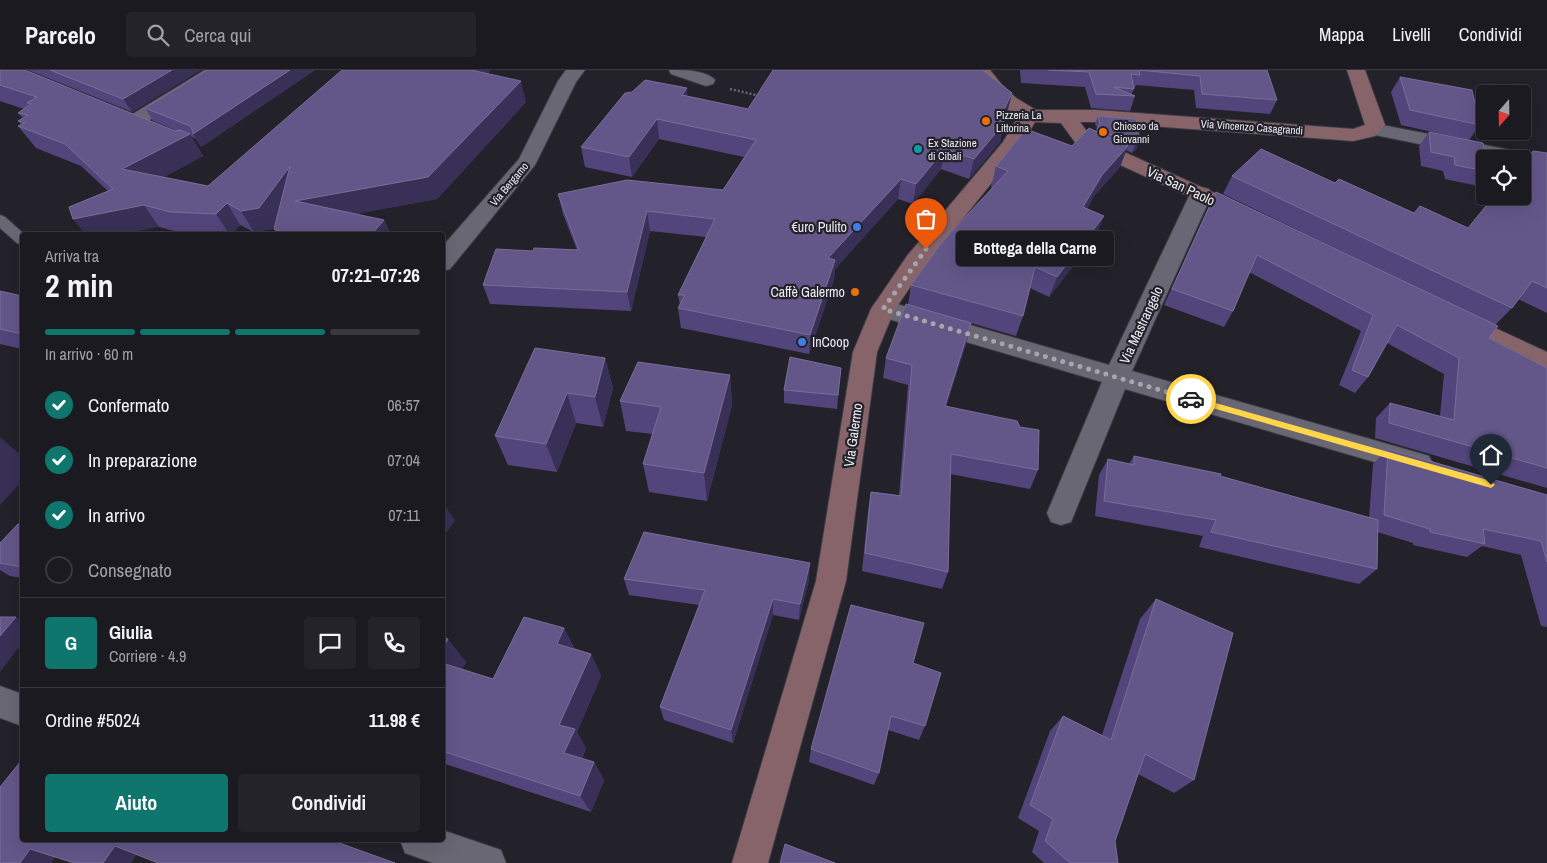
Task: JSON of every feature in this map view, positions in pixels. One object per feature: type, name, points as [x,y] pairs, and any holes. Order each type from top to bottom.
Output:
[{"type":"main road","points":[[980,70],[1003,98],[1029,115]]},
{"type":"main road","points":[[1356,70],[1375,125],[1372,129]]},
{"type":"main road","name":"Via Vincenzo Casagrandi","points":[[1029,115],[1097,116],[1353,135],[1366,133],[1372,129]]},
{"type":"main road","name":"Via Galermo","points":[[750,863],[831,581],[865,352],[883,309],[915,262],[1012,146],[1029,115]]},
{"type":"main road","name":"Via San Paolo","points":[[1068,117],[1084,141],[1201,194],[1263,225]]},
{"type":"main road","points":[[1440,311],[1547,363]]},
{"type":"street","points":[[133,122],[218,70]]},
{"type":"street","name":"Via Bergamo","points":[[445,258],[528,161],[567,80],[576,70]]},
{"type":"street","points":[[678,70],[706,80]]},
{"type":"street","points":[[115,115],[158,132]]},
{"type":"street","points":[[1372,129],[1547,163]]},
{"type":"street","name":"Via Mastrangelo","points":[[1061,513],[1116,378],[1201,194]]},
{"type":"street","points":[[883,309],[1442,471]]},
{"type":"street","points":[[0,702],[20,709]]},
{"type":"street","points":[[424,842],[488,863]]},
{"type":"lane","points":[[0,220],[20,238]]},
{"type":"path","points":[[706,80],[748,94],[766,96]]},
{"type":"building","points":[[0,70],[25,70],[175,131],[180,130],[190,134],[122,169],[208,186],[342,70],[471,70],[521,81],[428,177],[295,201],[384,220],[374,232],[280,232],[274,229],[290,166],[259,208],[241,211],[227,203],[216,214],[170,212],[144,205],[73,219],[69,207],[113,189],[65,144],[18,126],[25,123],[18,121],[28,115],[18,113],[31,104],[27,103],[37,97],[0,85]]},
{"type":"building","points":[[50,70],[172,70],[123,99]]},
{"type":"building","points":[[207,70],[290,70],[193,134],[190,126],[145,108]]},
{"type":"building","points":[[773,70],[982,70],[1012,93],[999,120],[1005,122],[974,159],[945,149],[916,184],[901,179],[828,258],[835,260],[810,335],[678,308],[685,295],[678,295],[715,219],[647,211],[627,292],[483,285],[496,249],[533,251],[534,248],[579,250],[558,194],[627,180],[723,190],[756,140],[657,119],[629,157],[581,147],[625,93],[632,92],[645,80],[687,88],[682,95],[748,109]]},
{"type":"building","points":[[1048,70],[1139,70],[1140,75],[1131,74],[1134,89],[1114,87],[1135,96],[1096,94],[1089,72]]},
{"type":"building","points":[[1139,70],[1267,70],[1277,100],[1202,94],[1200,76]]},
{"type":"building","points":[[1400,77],[1472,90],[1476,108],[1476,124],[1410,110]]},
{"type":"building","points":[[1098,116],[1136,119],[1140,140],[1135,145],[1097,129],[1100,124]]},
{"type":"building","points":[[1089,128],[1128,146],[1102,175],[1083,207],[1104,216],[1057,277],[1035,267],[1023,316],[911,285],[942,242],[1008,171],[996,166],[1026,129],[1072,146]]},
{"type":"building","points":[[1429,132],[1483,143],[1484,150],[1476,150],[1476,169],[1455,165],[1454,157],[1431,152]]},
{"type":"building","points":[[1261,149],[1335,183],[1339,179],[1414,213],[1420,206],[1468,228],[1487,205],[1531,205],[1531,153],[1533,151],[1547,153],[1547,288],[1532,281],[1512,308],[1232,176]]},
{"type":"building","points":[[1216,192],[1498,326],[1489,338],[1547,368],[1547,468],[1389,423],[1390,403],[1454,420],[1459,358],[1397,325],[1368,377],[1352,370],[1373,315],[1257,255],[1233,311],[1172,289]]},
{"type":"building","points":[[0,291],[20,296],[20,334],[0,329]]},
{"type":"building","points":[[906,304],[971,323],[945,406],[1017,421],[1020,427],[1039,430],[1038,470],[951,454],[948,572],[865,553],[871,492],[901,496],[912,365],[886,358]]},
{"type":"building","points":[[535,348],[605,358],[595,397],[567,393],[546,444],[495,436]]},
{"type":"building","points":[[790,357],[841,368],[838,395],[784,390]]},
{"type":"building","points":[[638,362],[730,375],[704,473],[643,464],[661,407],[620,401]]},
{"type":"building","points":[[1388,449],[1547,495],[1547,562],[1541,541],[1483,529],[1485,544],[1430,532],[1430,529],[1384,515]]},
{"type":"building","points":[[1134,456],[1221,474],[1220,476],[1378,520],[1377,569],[1211,532],[1216,520],[1104,501],[1108,459],[1134,465]]},
{"type":"building","points":[[18,524],[20,524],[20,567],[0,563],[0,543]]},
{"type":"building","points":[[644,532],[810,563],[800,604],[773,599],[731,730],[660,707],[705,590],[624,579]]},
{"type":"building","points":[[1156,599],[1233,633],[1194,780],[1145,754],[1115,841],[1118,863],[1070,863],[1045,841],[1053,819],[1030,805],[1063,716],[1111,740]]},
{"type":"building","points":[[851,605],[924,623],[913,663],[941,673],[925,726],[891,716],[879,773],[811,749]]},
{"type":"building","points":[[0,617],[16,617],[0,636]]},
{"type":"building","points":[[524,617],[564,628],[557,644],[591,654],[559,725],[575,729],[564,753],[594,762],[580,796],[445,752],[445,664],[493,679]]},
{"type":"building","points":[[20,762],[20,842],[337,842],[395,863],[158,863],[115,846],[103,863],[74,863],[30,849],[20,863],[0,863],[0,787]]},
{"type":"building","points":[[785,844],[835,863],[780,863]]},
{"type":"way so far","points":[[926,249],[883,309],[1191,399]]},
{"type":"place","name":"Pizzeria La Littorina","points":[[986,121]]},
{"type":"place","name":"Chiosco da Giovanni","points":[[1103,132]]},
{"type":"place","name":"Ex Stazione di Cibali","points":[[918,149]]},
{"type":"place","name":"€uro Pulito","points":[[857,227]]},
{"type":"place","name":"Bottega della Carne","points":[[926,249]]},
{"type":"place","name":"Caffè Galermo","points":[[855,292]]},
{"type":"place","name":"InCoop","points":[[802,342]]},
{"type":"route","points":[[1191,399],[1491,485]]}]
